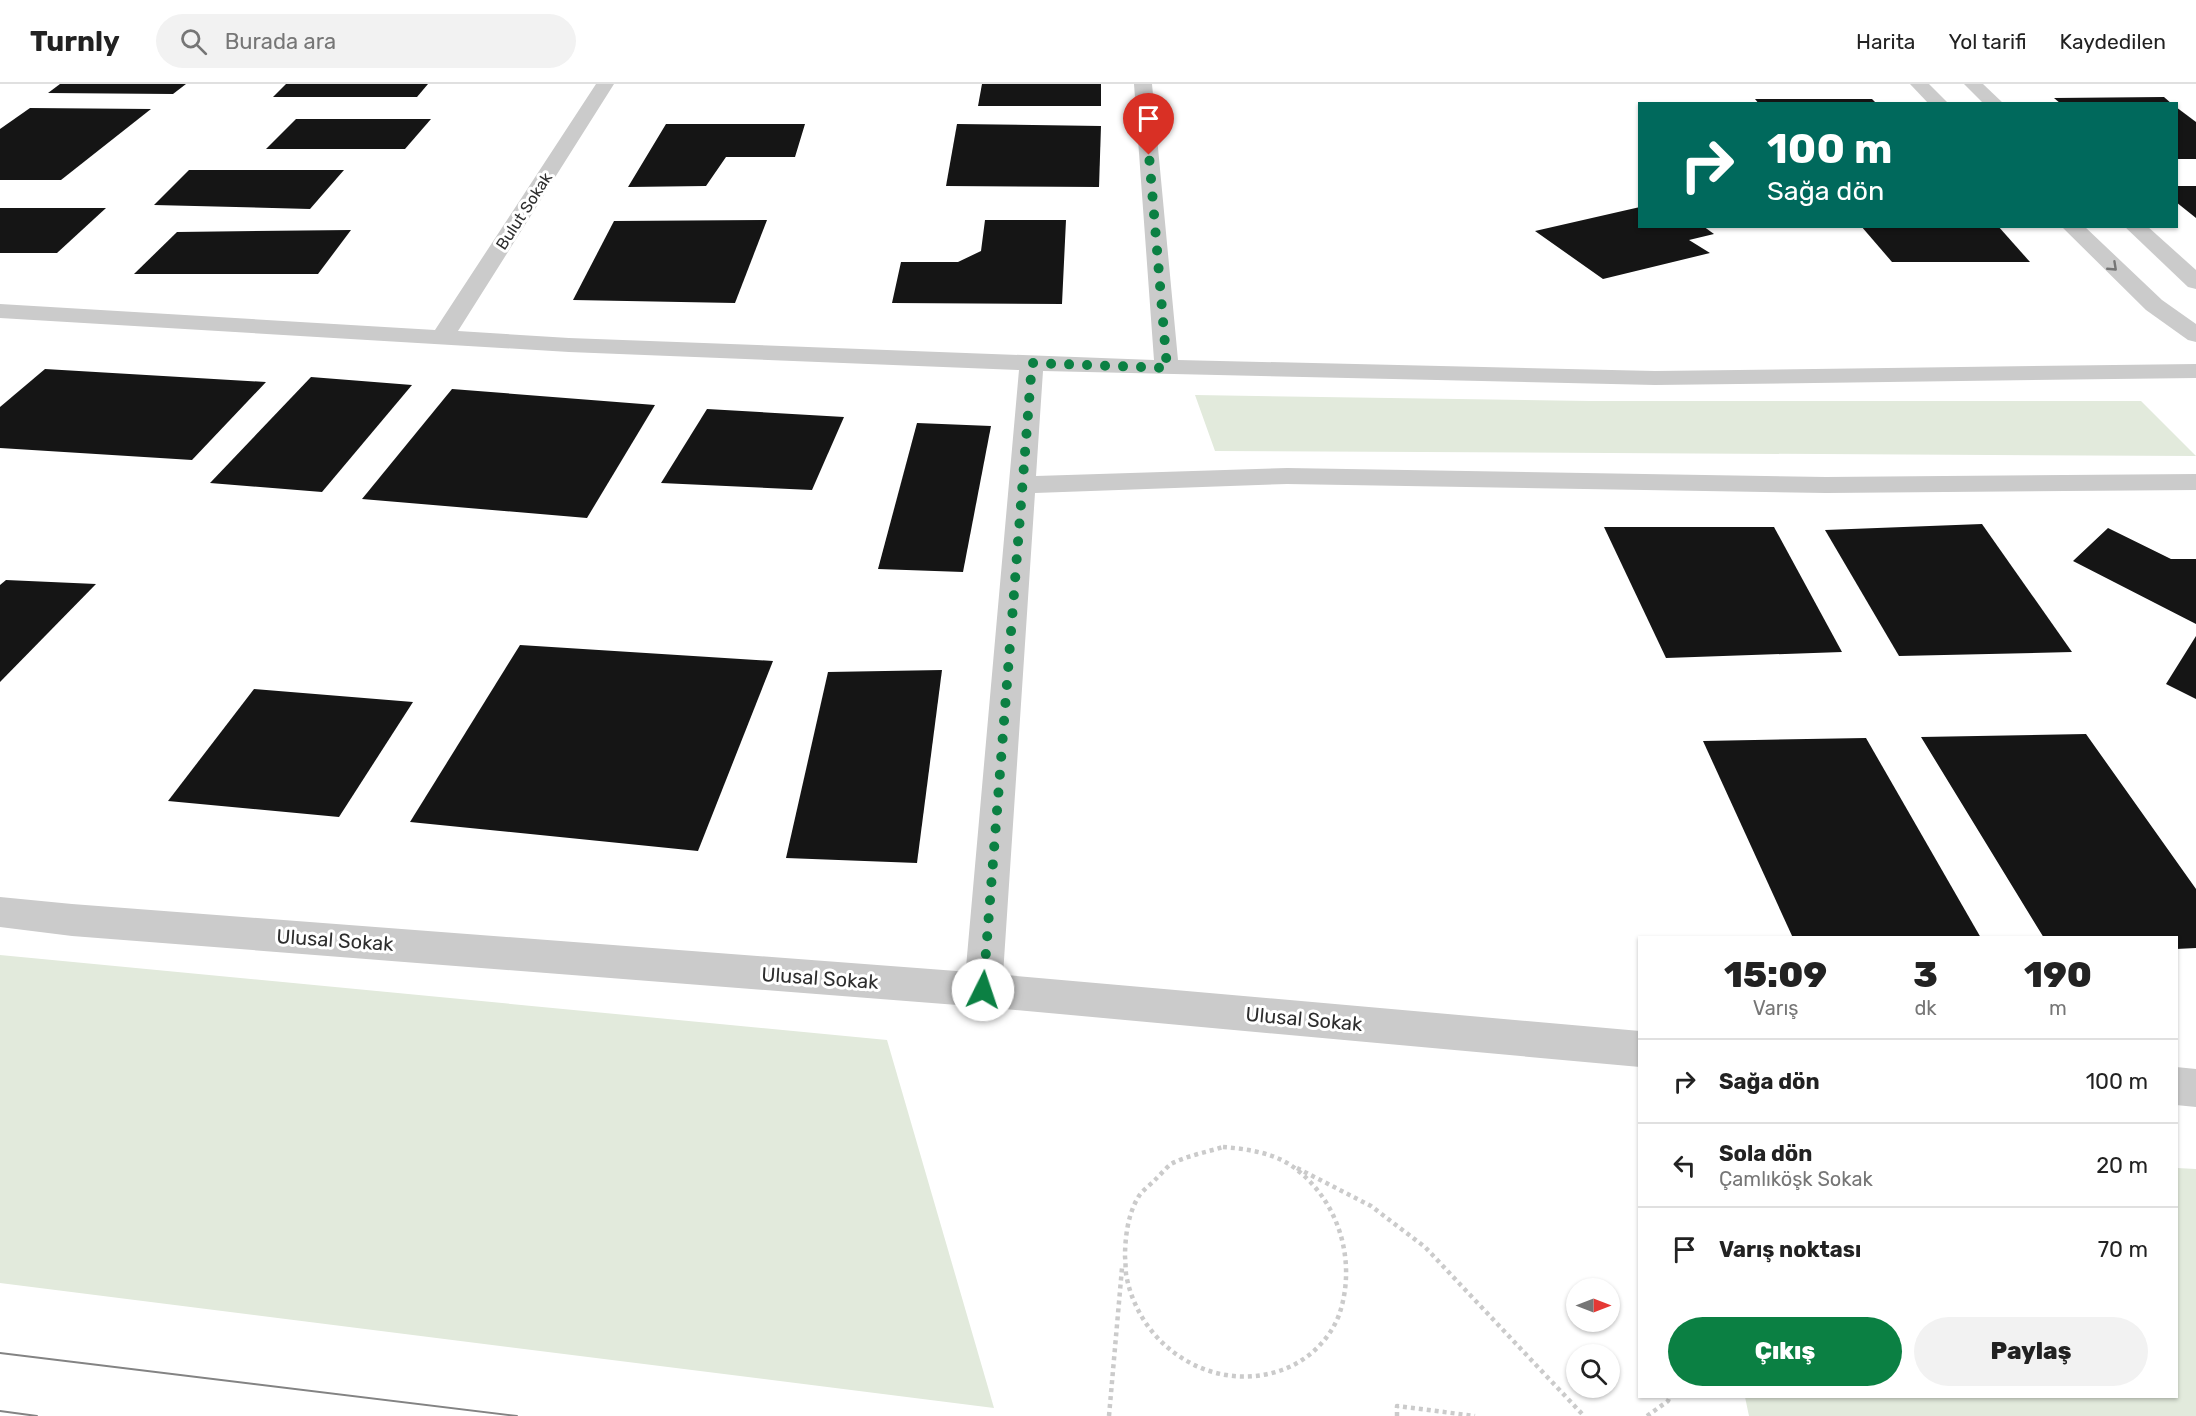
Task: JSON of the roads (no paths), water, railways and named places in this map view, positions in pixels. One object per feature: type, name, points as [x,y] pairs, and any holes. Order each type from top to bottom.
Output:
[{"type":"street","name":"Bulut Sokak","points":[[442,338],[605,84]]},
{"type":"street","points":[[1143,84],[1167,368]]},
{"type":"street","points":[[1919,84],[1938,102]]},
{"type":"street","points":[[1973,84],[1993,102]]},
{"type":"street","points":[[2073,228],[2154,305],[2196,335]]},
{"type":"street","points":[[2136,228],[2196,282]]},
{"type":"street","points":[[2154,305],[2186,304]]},
{"type":"street","points":[[0,311],[569,345],[1167,368],[1655,378],[2196,371]]},
{"type":"street","points":[[983,990],[1032,363]]},
{"type":"street","points":[[1022,485],[1287,476],[1826,486],[2196,482]]},
{"type":"street","name":"Ulusal Sokak","points":[[0,912],[72,920],[983,990],[1638,1048]]},
{"type":"street","points":[[2178,1086],[2196,1088]]},
{"type":"tram line","points":[[0,1353],[517,1416]]},
{"type":"tram line","points":[[0,1411],[37,1416]]}]
